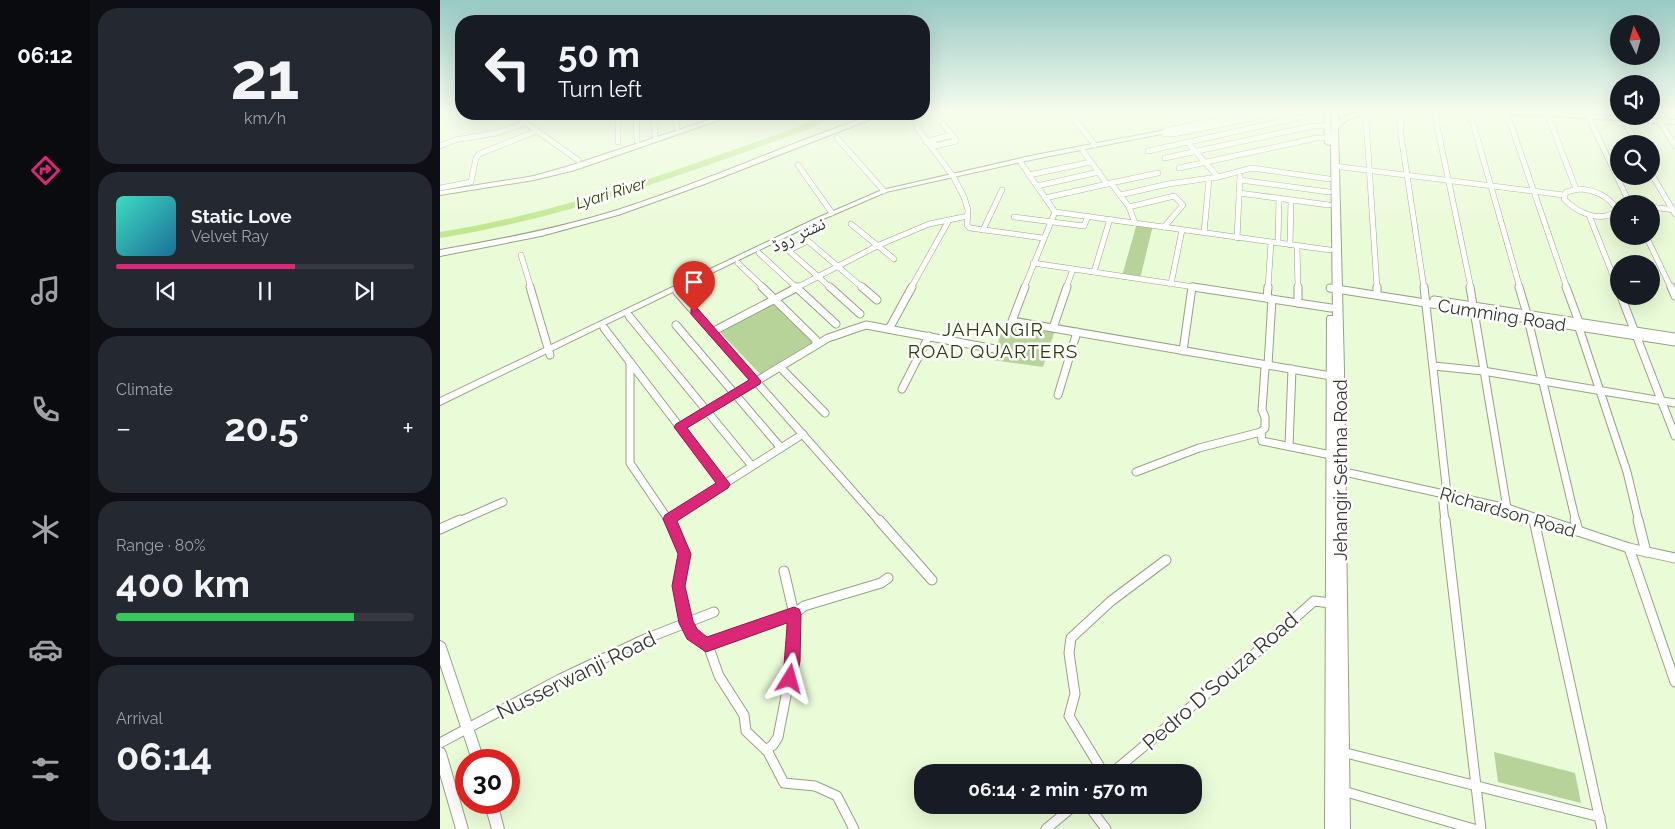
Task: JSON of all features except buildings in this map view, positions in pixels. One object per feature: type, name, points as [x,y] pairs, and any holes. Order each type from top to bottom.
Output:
[{"type":"highway","points":[[440,194],[534,178],[572,168],[627,150]]},
{"type":"highway","points":[[440,253],[502,242],[563,228],[639,206],[784,150]]},
{"type":"highway","name":"Jehangir Sethna Road","points":[[1328,150],[1330,250],[1334,287],[1331,308],[1330,455],[1332,829]]},
{"type":"highway","name":"Jehangir Sethna Road","points":[[1332,150],[1334,166],[1334,287],[1340,471],[1344,829]]},
{"type":"main road","name":"نشتر روڈ","points":[[440,408],[832,213],[884,191],[1074,150]]},
{"type":"main road","name":"نشتر روڈ","points":[[440,402],[604,328],[780,243],[894,191],[953,176],[1089,150]]},
{"type":"main road","points":[[440,647],[474,749]]},
{"type":"main road","points":[[440,753],[462,829]]},
{"type":"main road","points":[[494,814],[498,829]]},
{"type":"street","points":[[440,188],[472,182],[476,158],[479,154],[490,150]]},
{"type":"street","points":[[563,150],[578,160]]},
{"type":"street","points":[[848,150],[884,191]]},
{"type":"street","points":[[932,150],[953,176],[968,206],[967,225],[970,228],[1043,238]]},
{"type":"street","points":[[1148,151],[1155,150]]},
{"type":"street","points":[[1165,158],[1201,150]]},
{"type":"street","points":[[1178,168],[1263,150]]},
{"type":"street","points":[[1368,150],[1377,291]]},
{"type":"street","points":[[1404,150],[1434,366],[1445,493],[1481,829]]},
{"type":"street","points":[[1442,150],[1474,308],[1508,508]]},
{"type":"street","points":[[1479,150],[1527,317],[1578,531]]},
{"type":"street","points":[[1520,150],[1627,472],[1646,552]]},
{"type":"street","points":[[1562,150],[1576,189]]},
{"type":"street","points":[[1604,150],[1626,195]]},
{"type":"street","points":[[1083,151],[1129,207],[1134,223]]},
{"type":"street","points":[[1195,151],[1218,177]]},
{"type":"street","points":[[1029,175],[1091,162]]},
{"type":"street","points":[[1022,163],[1055,212],[1330,250]]},
{"type":"street","points":[[798,165],[832,213]]},
{"type":"street","points":[[1334,166],[1564,195],[1566,192],[1576,189],[1602,194],[1610,200]]},
{"type":"street","points":[[1120,195],[1168,184],[1209,179],[1252,168],[1329,180]]},
{"type":"street","points":[[1237,238],[1240,171]]},
{"type":"street","points":[[1037,186],[1099,172]]},
{"type":"street","points":[[1045,198],[1158,173]]},
{"type":"street","points":[[1204,232],[1209,179]]},
{"type":"street","points":[[1240,180],[1329,192]]},
{"type":"street","points":[[1658,185],[1674,212]]},
{"type":"street","points":[[983,230],[1002,190]]},
{"type":"street","points":[[1239,193],[1329,205]]},
{"type":"street","points":[[1564,195],[1567,204],[1588,215],[1610,215]]},
{"type":"street","points":[[1129,207],[1174,196],[1183,204],[1178,215],[1169,220],[1164,227]]},
{"type":"street","points":[[1278,243],[1279,198]]},
{"type":"street","points":[[1291,200],[1298,303]]},
{"type":"street","points":[[1660,210],[1674,212]]},
{"type":"street","points":[[1055,212],[1033,263],[1012,321],[1331,376]]},
{"type":"street","points":[[1588,215],[1610,268]]},
{"type":"street","points":[[712,332],[879,245],[929,224],[948,222],[968,216]]},
{"type":"street","points":[[1014,217],[1083,226],[1088,216]]},
{"type":"street","points":[[1094,272],[1110,219]]},
{"type":"street","points":[[889,329],[948,222]]},
{"type":"street","points":[[851,224],[894,258]]},
{"type":"street","points":[[1171,284],[1182,230]]},
{"type":"street","points":[[789,250],[808,241],[877,300]]},
{"type":"street","points":[[1136,472],[1199,448],[1261,432],[1265,428],[1265,417],[1262,410],[1265,368],[1268,365],[1271,242]]},
{"type":"street","points":[[780,243],[860,314]]},
{"type":"street","points":[[1650,245],[1675,296]]},
{"type":"street","points":[[759,253],[836,324]]},
{"type":"street","points":[[521,255],[549,353]]},
{"type":"street","points":[[738,263],[816,340],[816,345]]},
{"type":"street","points":[[1033,263],[1331,308]]},
{"type":"street","points":[[1053,328],[1073,269]]},
{"type":"street","points":[[1183,351],[1192,287]]},
{"type":"street","name":"Cumming Road","points":[[1334,287],[1377,291],[1426,301]]},
{"type":"street","name":"Cumming Road","points":[[1334,287],[1636,334],[1675,342]]},
{"type":"street","points":[[677,292],[932,580]]},
{"type":"street","points":[[1625,305],[1675,436]]},
{"type":"street","points":[[629,316],[752,466]]},
{"type":"street","points":[[676,325],[781,448]]},
{"type":"street","points":[[680,427],[828,338],[866,325],[995,349]]},
{"type":"street","points":[[604,328],[724,484]]},
{"type":"street","points":[[1058,395],[1078,332]]},
{"type":"street","name":"Cumming Road","points":[[1636,334],[1675,337]]},
{"type":"street","points":[[902,389],[929,336]]},
{"type":"street","points":[[630,362],[630,463],[670,519],[685,554],[679,586],[686,623],[692,634],[709,648],[719,676],[744,715],[746,731],[766,750],[784,783],[814,786],[837,796],[854,829]]},
{"type":"street","points":[[1434,366],[1484,371],[1675,403]]},
{"type":"street","points":[[780,367],[825,412]]},
{"type":"street","points":[[1288,446],[1292,370]]},
{"type":"street","points":[[1261,432],[1262,441],[1330,455]]},
{"type":"street","points":[[670,519],[803,434]]},
{"type":"street","name":"Richardson Road","points":[[1340,471],[1508,508],[1629,548],[1675,558]]},
{"type":"street","points":[[440,529],[504,502]]},
{"type":"street","points":[[1533,517],[1602,829]]},
{"type":"street","points":[[1629,548],[1675,682]]},
{"type":"street","points":[[1098,764],[1069,716],[1075,694],[1069,653],[1071,638],[1111,601],[1166,560]]},
{"type":"street","points":[[766,750],[778,737],[793,661],[794,614],[784,571]]},
{"type":"street","points":[[706,645],[794,614],[804,606],[881,582],[888,578]]},
{"type":"street","name":"Pedro D'Souza Road","points":[[1123,764],[1259,650],[1314,601],[1331,603]]},
{"type":"street","name":"Nusserwanji Road","points":[[440,743],[468,730],[560,679],[645,639],[714,612]]},
{"type":"street","points":[[1342,752],[1600,817]]},
{"type":"street","points":[[1343,790],[1474,829]]},
{"type":"street","points":[[1046,829],[1064,814]]},
{"type":"street","points":[[1095,814],[1106,829]]},
{"type":"green space","points":[[1137,223],[1153,225],[1140,279],[1122,276]]},
{"type":"green space","points":[[774,303],[813,342],[760,374],[719,331]]},
{"type":"green space","points":[[1005,322],[1055,330],[1043,367],[992,360]]},
{"type":"green space","points":[[1494,752],[1575,773],[1581,803],[1498,782]]},
{"type":"waterway","name":"Lyari River","points":[[440,235],[487,227],[581,205],[742,150]]},
{"type":"district","name":"JAHANGIR ROAD QUARTERS","points":[[993,340]]},
{"type":"route","points":[[694,312],[756,381],[680,427],[724,484],[670,519],[685,554],[679,586],[686,623],[692,634],[706,645],[794,614],[793,661],[790,679]]}]
